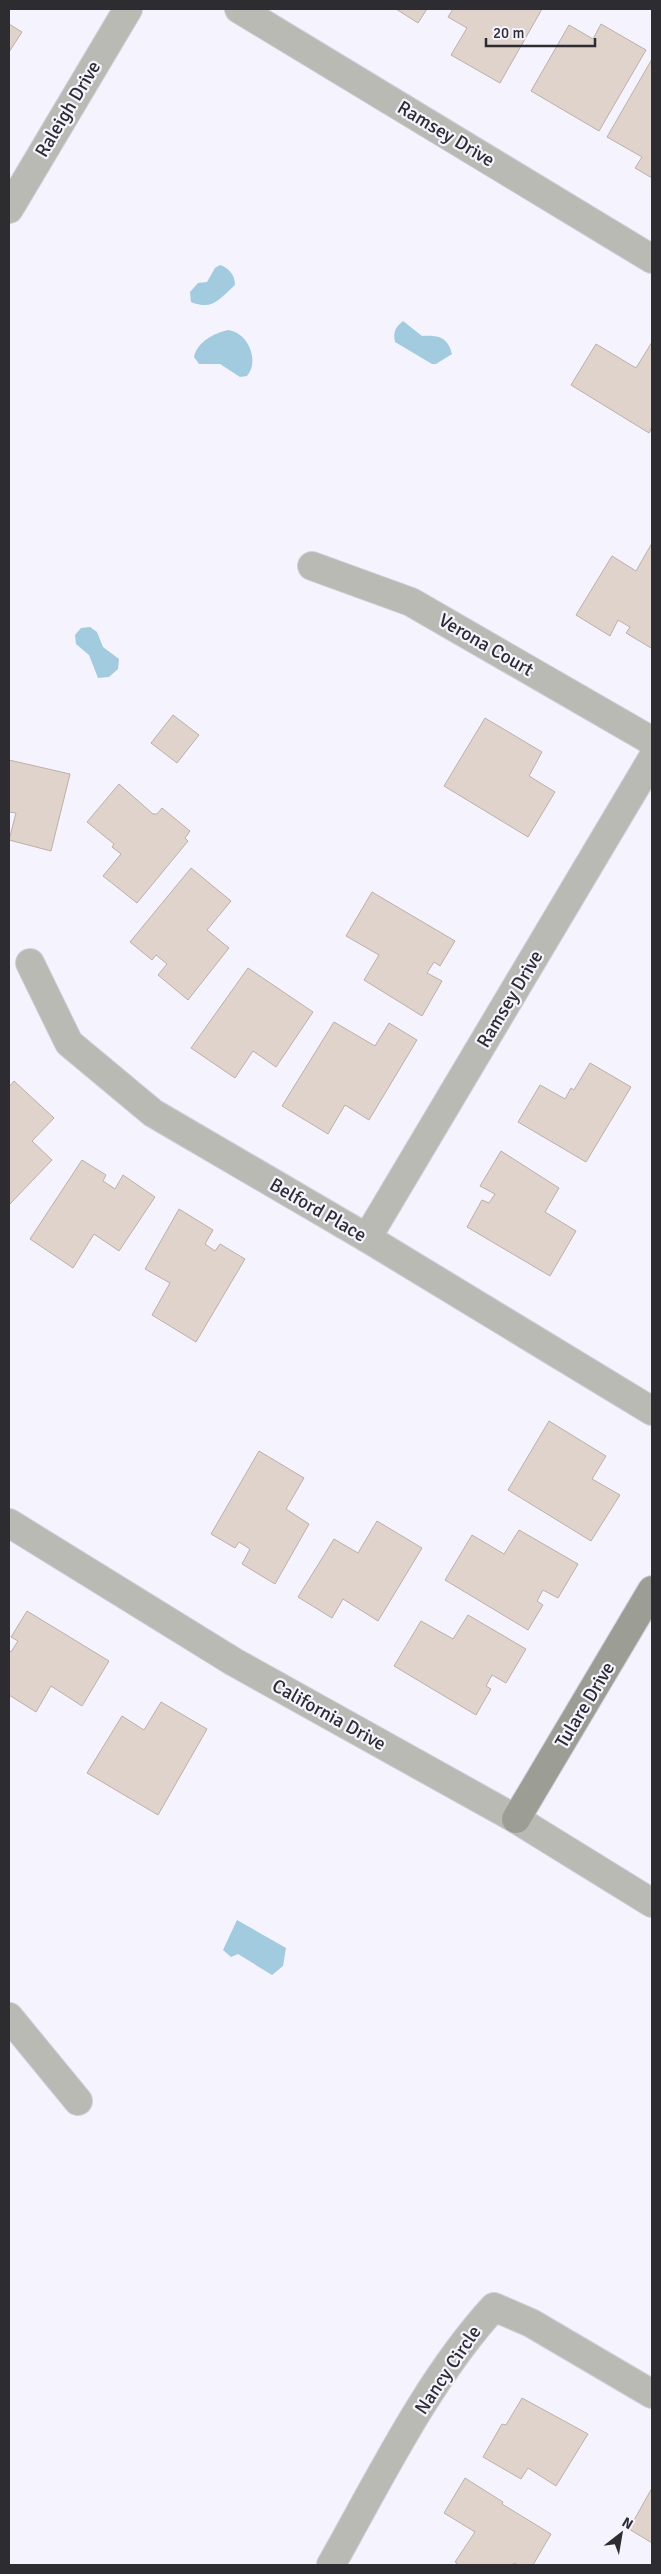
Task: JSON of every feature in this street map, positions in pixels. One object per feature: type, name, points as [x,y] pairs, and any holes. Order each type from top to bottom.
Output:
[{"type":"street","name":"Raleigh Drive","points":[[9,209],[128,9]]},
{"type":"street","name":"Ramsey Drive","points":[[240,9],[652,259]]},
{"type":"street","name":"Verona Court","points":[[312,566],[411,602],[652,741]]},
{"type":"street","name":"Ramsey Drive","points":[[367,1238],[652,759]]},
{"type":"street","name":"Belford Place","points":[[30,963],[69,1043],[153,1113],[367,1238],[652,1411]]},
{"type":"street","name":"California Drive","points":[[9,1523],[234,1662],[516,1819],[652,1903]]},
{"type":"street","name":"Tulare Drive","points":[[516,1819],[652,1590]]},
{"type":"street","points":[[9,2017],[78,2101]]},
{"type":"street","name":"Nancy Circle","points":[[331,2565],[408,2429],[468,2335],[494,2307],[546,2331],[652,2394]]},
{"type":"water","points":[[220,265],[231,272],[235,285],[220,299],[210,304],[205,305],[191,302],[190,292],[198,283],[207,282],[215,268]]},
{"type":"water","points":[[403,321],[422,336],[441,338],[448,344],[452,354],[436,364],[432,364],[395,342],[395,330]]},
{"type":"water","points":[[228,330],[241,336],[250,348],[252,363],[251,370],[247,376],[240,377],[220,364],[199,364],[194,357],[199,347],[207,339],[217,333]]},
{"type":"water","points":[[90,627],[97,632],[103,647],[119,659],[118,669],[109,677],[98,678],[89,655],[76,644],[75,635],[81,628]]},
{"type":"water","points":[[237,1920],[286,1948],[283,1966],[272,1975],[238,1954],[231,1957],[223,1950]]},
{"type":"building","points":[[396,9],[427,9],[418,23]]},
{"type":"building","points":[[453,9],[542,9],[500,83],[451,55],[467,28],[448,17]]},
{"type":"building","points":[[9,24],[22,32],[9,52]]},
{"type":"building","points":[[601,24],[646,50],[599,131],[531,91],[569,25],[593,39]]},
{"type":"building","points":[[652,59],[652,178],[635,168],[642,157],[607,137]]},
{"type":"building","points":[[652,342],[652,427],[649,433],[571,385],[596,344],[636,368]]},
{"type":"building","points":[[652,543],[651,648],[626,633],[630,627],[618,620],[610,636],[576,615],[612,556],[636,571]]},
{"type":"building","points":[[173,715],[199,735],[177,763],[151,743]]},
{"type":"building","points":[[485,718],[542,752],[529,776],[555,792],[528,837],[444,786]]},
{"type":"building","points":[[9,760],[70,774],[51,851],[9,840],[16,813],[9,812]]},
{"type":"building","points":[[119,784],[153,814],[157,814],[162,808],[190,831],[185,838],[188,841],[137,903],[103,876],[121,854],[112,847],[114,844],[87,822]]},
{"type":"building","points":[[191,868],[231,901],[207,930],[229,948],[188,1000],[158,975],[167,964],[156,955],[152,960],[130,942]]},
{"type":"building","points":[[372,892],[455,941],[440,966],[434,962],[427,973],[442,981],[422,1016],[364,980],[379,955],[346,936]]},
{"type":"building","points":[[248,968],[313,1012],[276,1067],[253,1051],[235,1078],[191,1048]]},
{"type":"building","points":[[334,1022],[375,1046],[389,1023],[417,1040],[369,1120],[345,1105],[328,1134],[282,1106]]},
{"type":"building","points":[[590,1063],[631,1087],[586,1162],[518,1122],[540,1085],[565,1099],[571,1088],[574,1090]]},
{"type":"building","points":[[14,1081],[54,1118],[32,1141],[52,1160],[9,1205],[9,1087]]},
{"type":"building","points":[[501,1151],[559,1188],[545,1212],[576,1231],[550,1276],[467,1227],[482,1200],[489,1203],[495,1194],[480,1186]]},
{"type":"building","points":[[82,1160],[106,1175],[103,1181],[115,1189],[123,1175],[155,1197],[119,1251],[94,1234],[73,1268],[30,1239]]},
{"type":"building","points":[[179,1209],[213,1230],[205,1244],[215,1251],[220,1244],[245,1259],[196,1342],[152,1315],[170,1283],[145,1269]]},
{"type":"building","points":[[549,1421],[606,1456],[592,1479],[620,1495],[591,1541],[508,1490]]},
{"type":"building","points":[[259,1451],[304,1478],[286,1509],[309,1524],[275,1584],[242,1564],[250,1549],[239,1542],[235,1548],[211,1534]]},
{"type":"building","points":[[377,1521],[422,1548],[378,1621],[343,1599],[332,1618],[298,1597],[334,1539],[358,1553]]},
{"type":"building","points":[[519,1530],[578,1564],[558,1598],[543,1590],[537,1601],[543,1605],[528,1630],[445,1580],[472,1535],[504,1554]]},
{"type":"building","points":[[27,1611],[109,1661],[82,1706],[51,1686],[36,1712],[9,1695],[9,1650],[11,1652],[18,1641],[11,1637]]},
{"type":"building","points":[[468,1615],[526,1649],[506,1683],[492,1675],[486,1686],[491,1689],[476,1715],[394,1666],[421,1621],[453,1639]]},
{"type":"building","points":[[161,1702],[207,1729],[158,1815],[87,1773],[122,1716],[144,1730]]},
{"type":"building","points":[[522,2398],[588,2434],[556,2486],[528,2468],[521,2479],[483,2457],[502,2424],[506,2425]]},
{"type":"building","points":[[465,2478],[503,2502],[502,2504],[551,2534],[533,2565],[518,2565],[514,2563],[513,2565],[456,2565],[457,2563],[455,2562],[475,2532],[444,2513]]},
{"type":"building","points":[[652,2488],[652,2543],[629,2529]]}]
